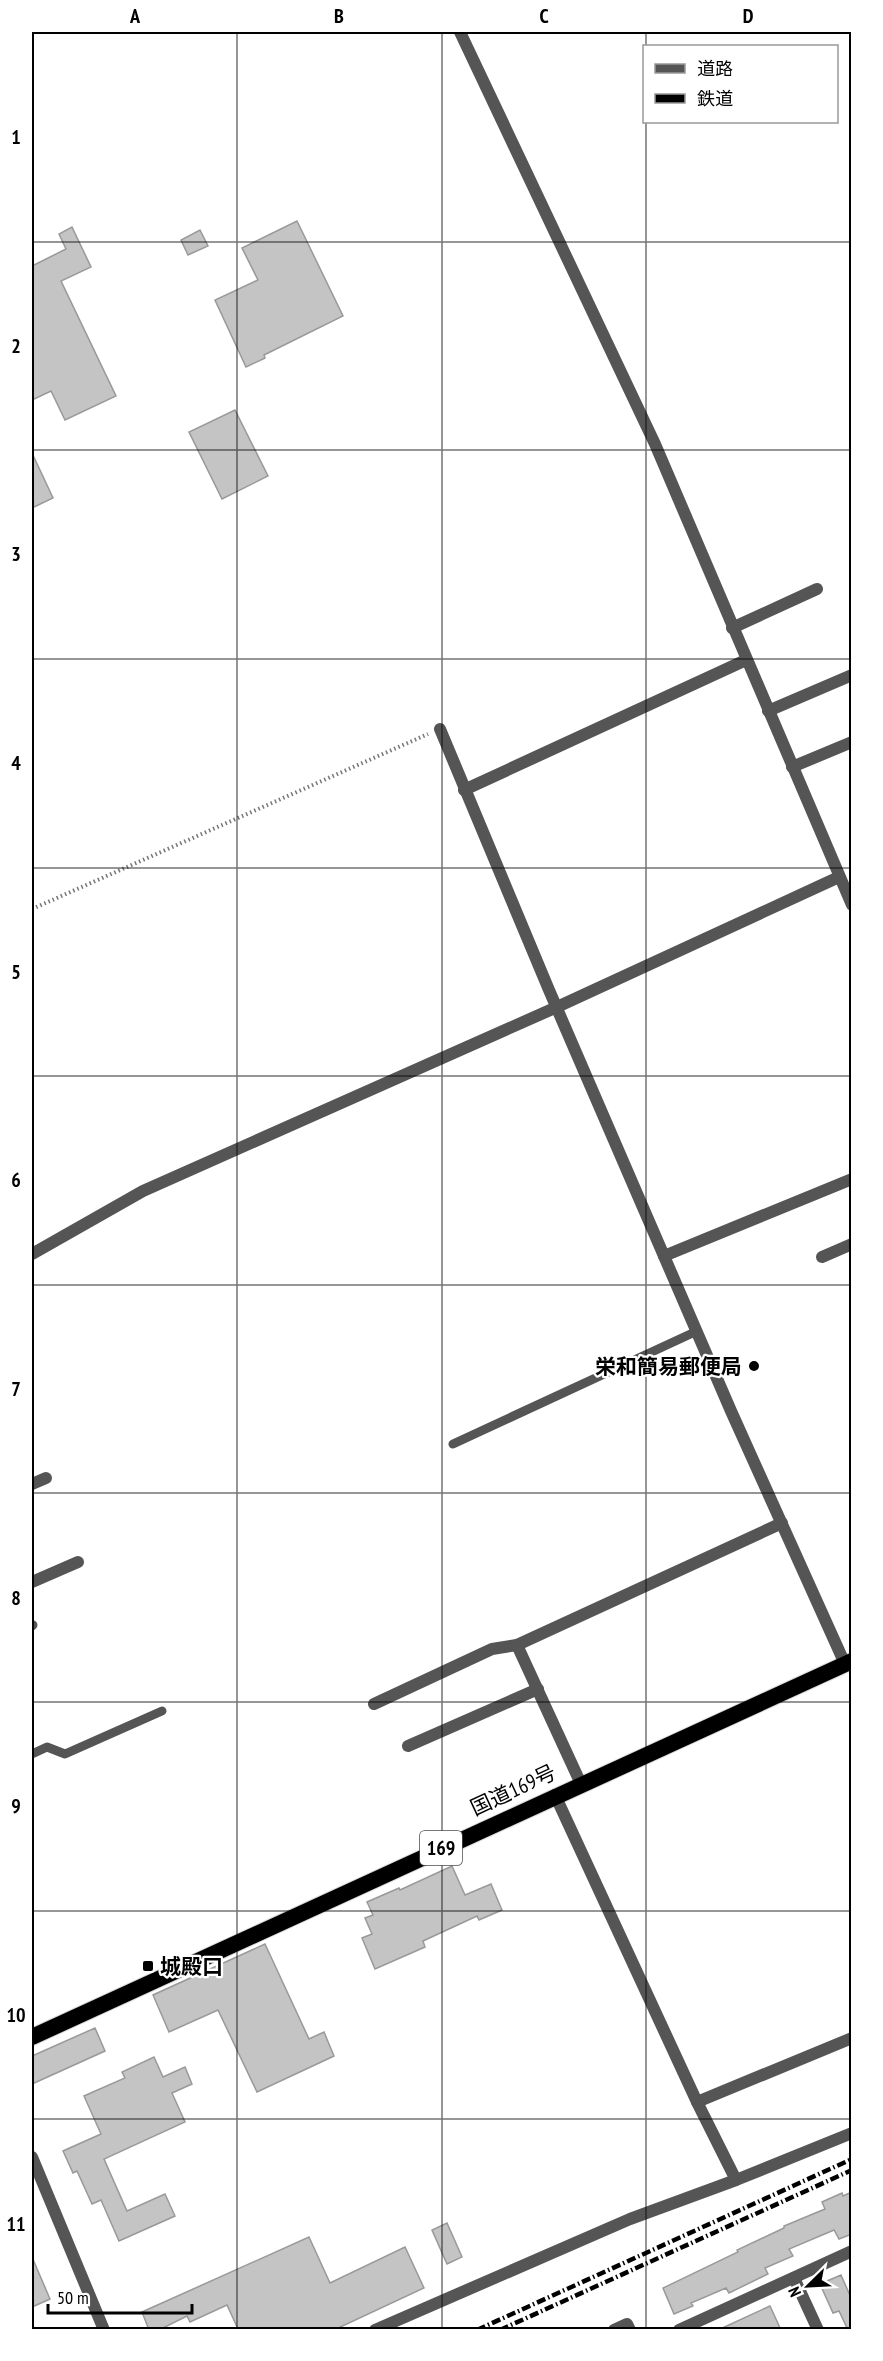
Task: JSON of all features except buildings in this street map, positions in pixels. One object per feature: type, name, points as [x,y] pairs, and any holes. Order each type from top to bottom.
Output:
[{"type":"highway","name":"国道169号","points":[[32,2037],[555,1795],[848,1663]]},
{"type":"street","points":[[460,32],[655,444],[852,905]]},
{"type":"street","points":[[732,628],[817,589]]},
{"type":"street","points":[[464,790],[746,660]]},
{"type":"street","points":[[768,711],[852,675]]},
{"type":"street","points":[[440,729],[664,1256],[782,1523],[848,1663]]},
{"type":"street","points":[[792,767],[852,742]]},
{"type":"street","points":[[32,1254],[143,1191],[557,1007],[839,877]]},
{"type":"street","points":[[664,1256],[852,1179]]},
{"type":"street","points":[[822,1257],[852,1245]]},
{"type":"street","points":[[32,1484],[46,1478]]},
{"type":"street","points":[[374,1704],[492,1649],[518,1645],[782,1523]]},
{"type":"street","points":[[32,1582],[78,1562]]},
{"type":"street","points":[[518,1645],[581,1784]]},
{"type":"street","points":[[408,1746],[538,1689]]},
{"type":"street","points":[[555,1795],[697,2102],[736,2180]]},
{"type":"street","points":[[697,2102],[852,2038]]},
{"type":"street","points":[[375,2330],[630,2219],[736,2180],[852,2133]]},
{"type":"street","points":[[32,2157],[102,2329]]},
{"type":"street","points":[[679,2330],[852,2251]]},
{"type":"street","points":[[794,2278],[818,2330]]},
{"type":"street","points":[[614,2330],[627,2324],[630,2330]]},
{"type":"lane","points":[[453,1444],[697,1331]]},
{"type":"lane","points":[[32,1754],[46,1747],[65,1754],[162,1711]]},
{"type":"path","points":[[32,909],[440,729]]},
{"type":"railway","points":[[477,2330],[852,2159]]},
{"type":"railway","points":[[500,2330],[852,2170]]},
{"type":"place","name":"栄和簡易郵便局","points":[[754,1366]]},
{"type":"place","name":"城殿口","points":[[148,1966]]}]
